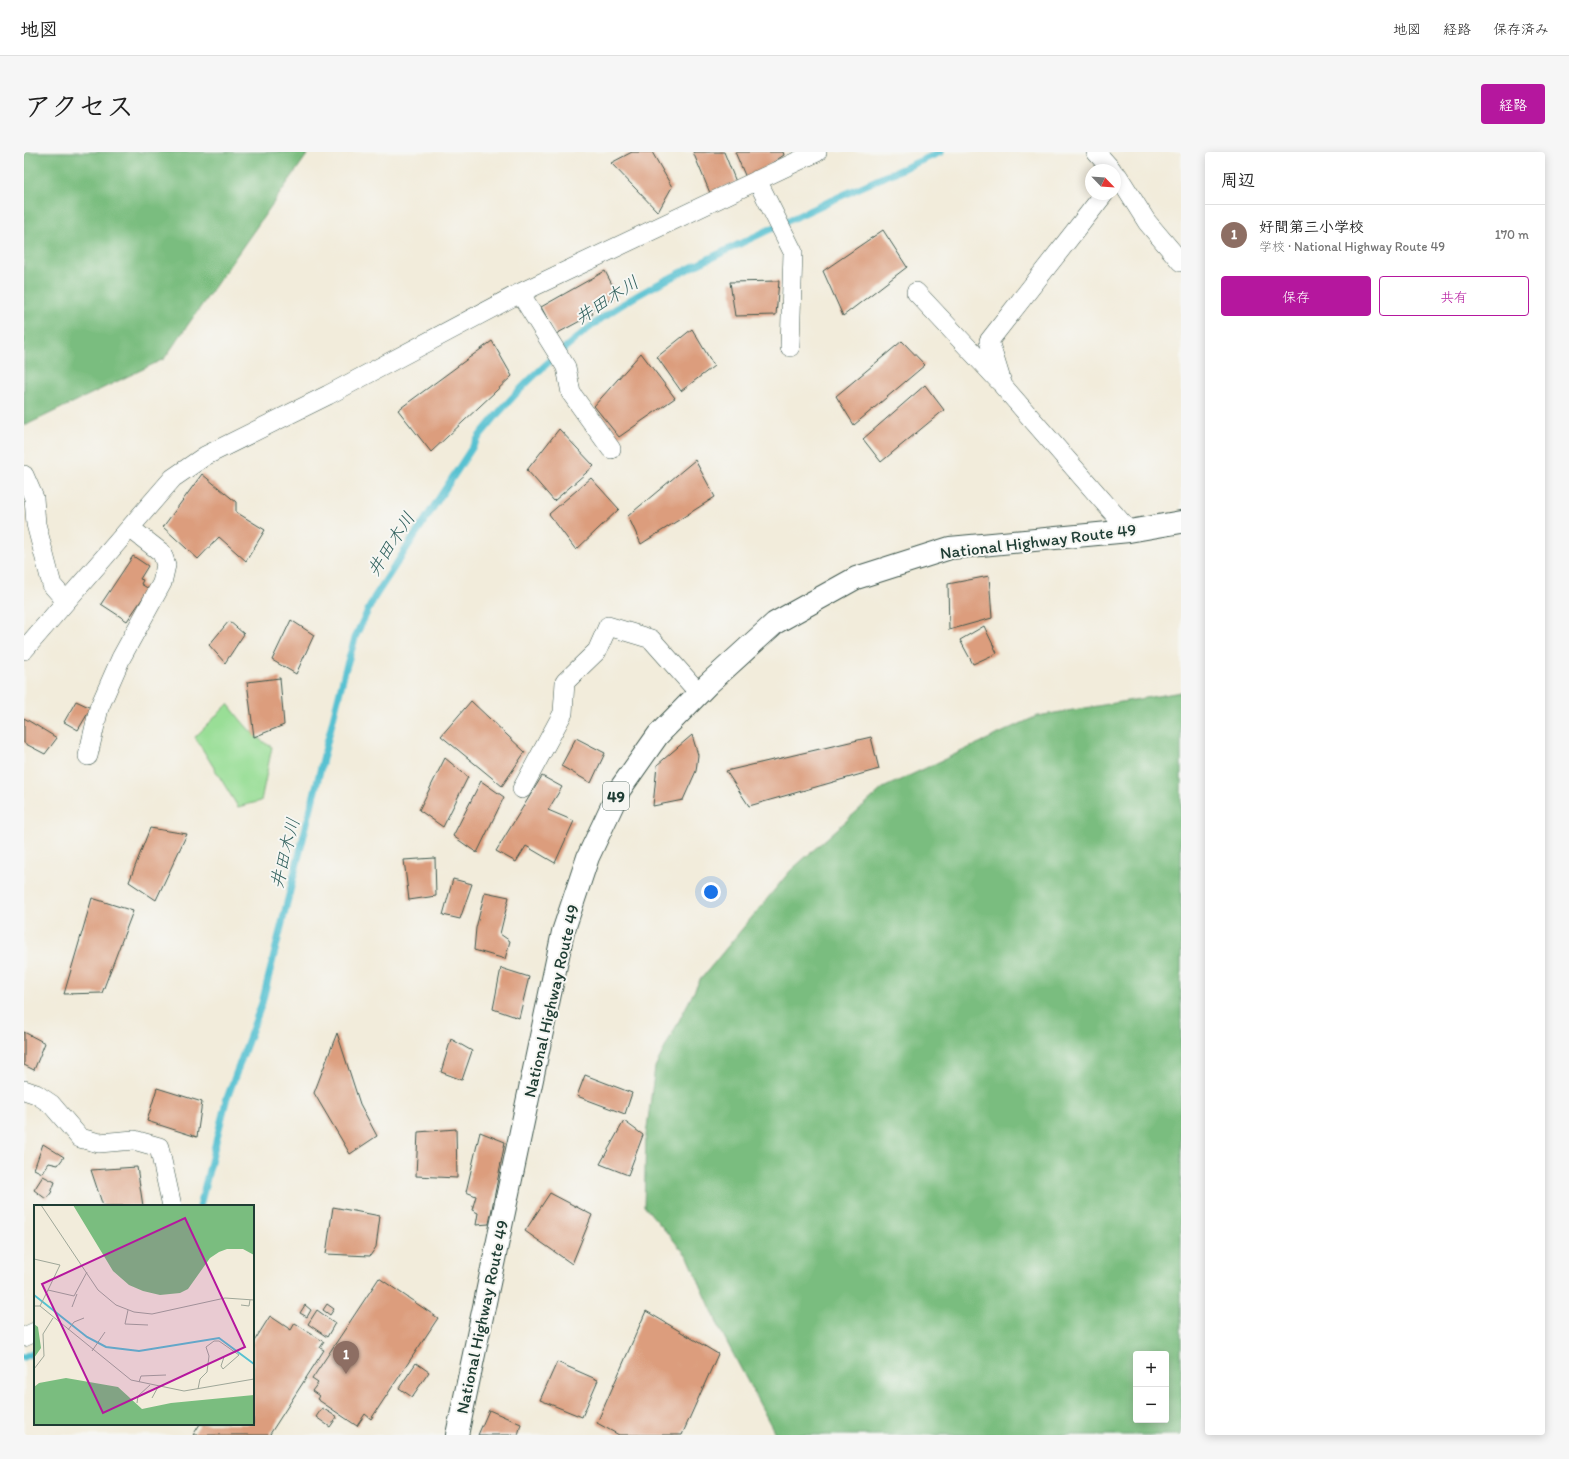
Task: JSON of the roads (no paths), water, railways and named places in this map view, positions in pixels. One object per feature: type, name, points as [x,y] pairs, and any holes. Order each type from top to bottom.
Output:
[{"type":"highway","name":"National Highway Route 49","points":[[457,1435],[563,932],[588,857],[620,789],[658,735],[700,693],[775,623],[856,578],[950,548],[1129,532],[1181,522]]},
{"type":"street","points":[[24,650],[173,478],[205,456],[328,394],[520,293],[817,152]]},
{"type":"street","points":[[1096,152],[1106,164]]},
{"type":"street","points":[[757,180],[793,252],[790,347]]},
{"type":"street","points":[[1121,184],[1147,222],[1181,262]]},
{"type":"street","points":[[1003,386],[989,341],[1099,200]]},
{"type":"street","points":[[916,292],[1003,386],[1129,532]]},
{"type":"street","points":[[520,293],[566,366],[571,393],[611,449]]},
{"type":"street","points":[[24,475],[34,498],[36,524],[52,585],[66,601]]},
{"type":"street","points":[[88,756],[99,708],[121,658],[162,583],[166,565],[162,552],[130,528]]},
{"type":"street","points":[[522,789],[563,713],[565,682],[597,650],[608,626],[651,639],[700,693]]},
{"type":"street","points":[[24,1090],[36,1094],[51,1104],[80,1138],[98,1143],[134,1140],[159,1147],[172,1205]]},
{"type":"street","points":[[24,1337],[34,1332]]},
{"type":"waterway","name":"井田木川","points":[[200,1205],[226,1101],[262,1003],[345,671],[356,635],[374,598],[481,434],[521,388],[551,360],[598,321],[626,302],[672,277],[774,227],[941,152]]},
{"type":"waterway","name":"井田木川","points":[[24,1357],[34,1352]]},
{"type":"place","name":"好間第三小学校","points":[[346,1374]]}]
